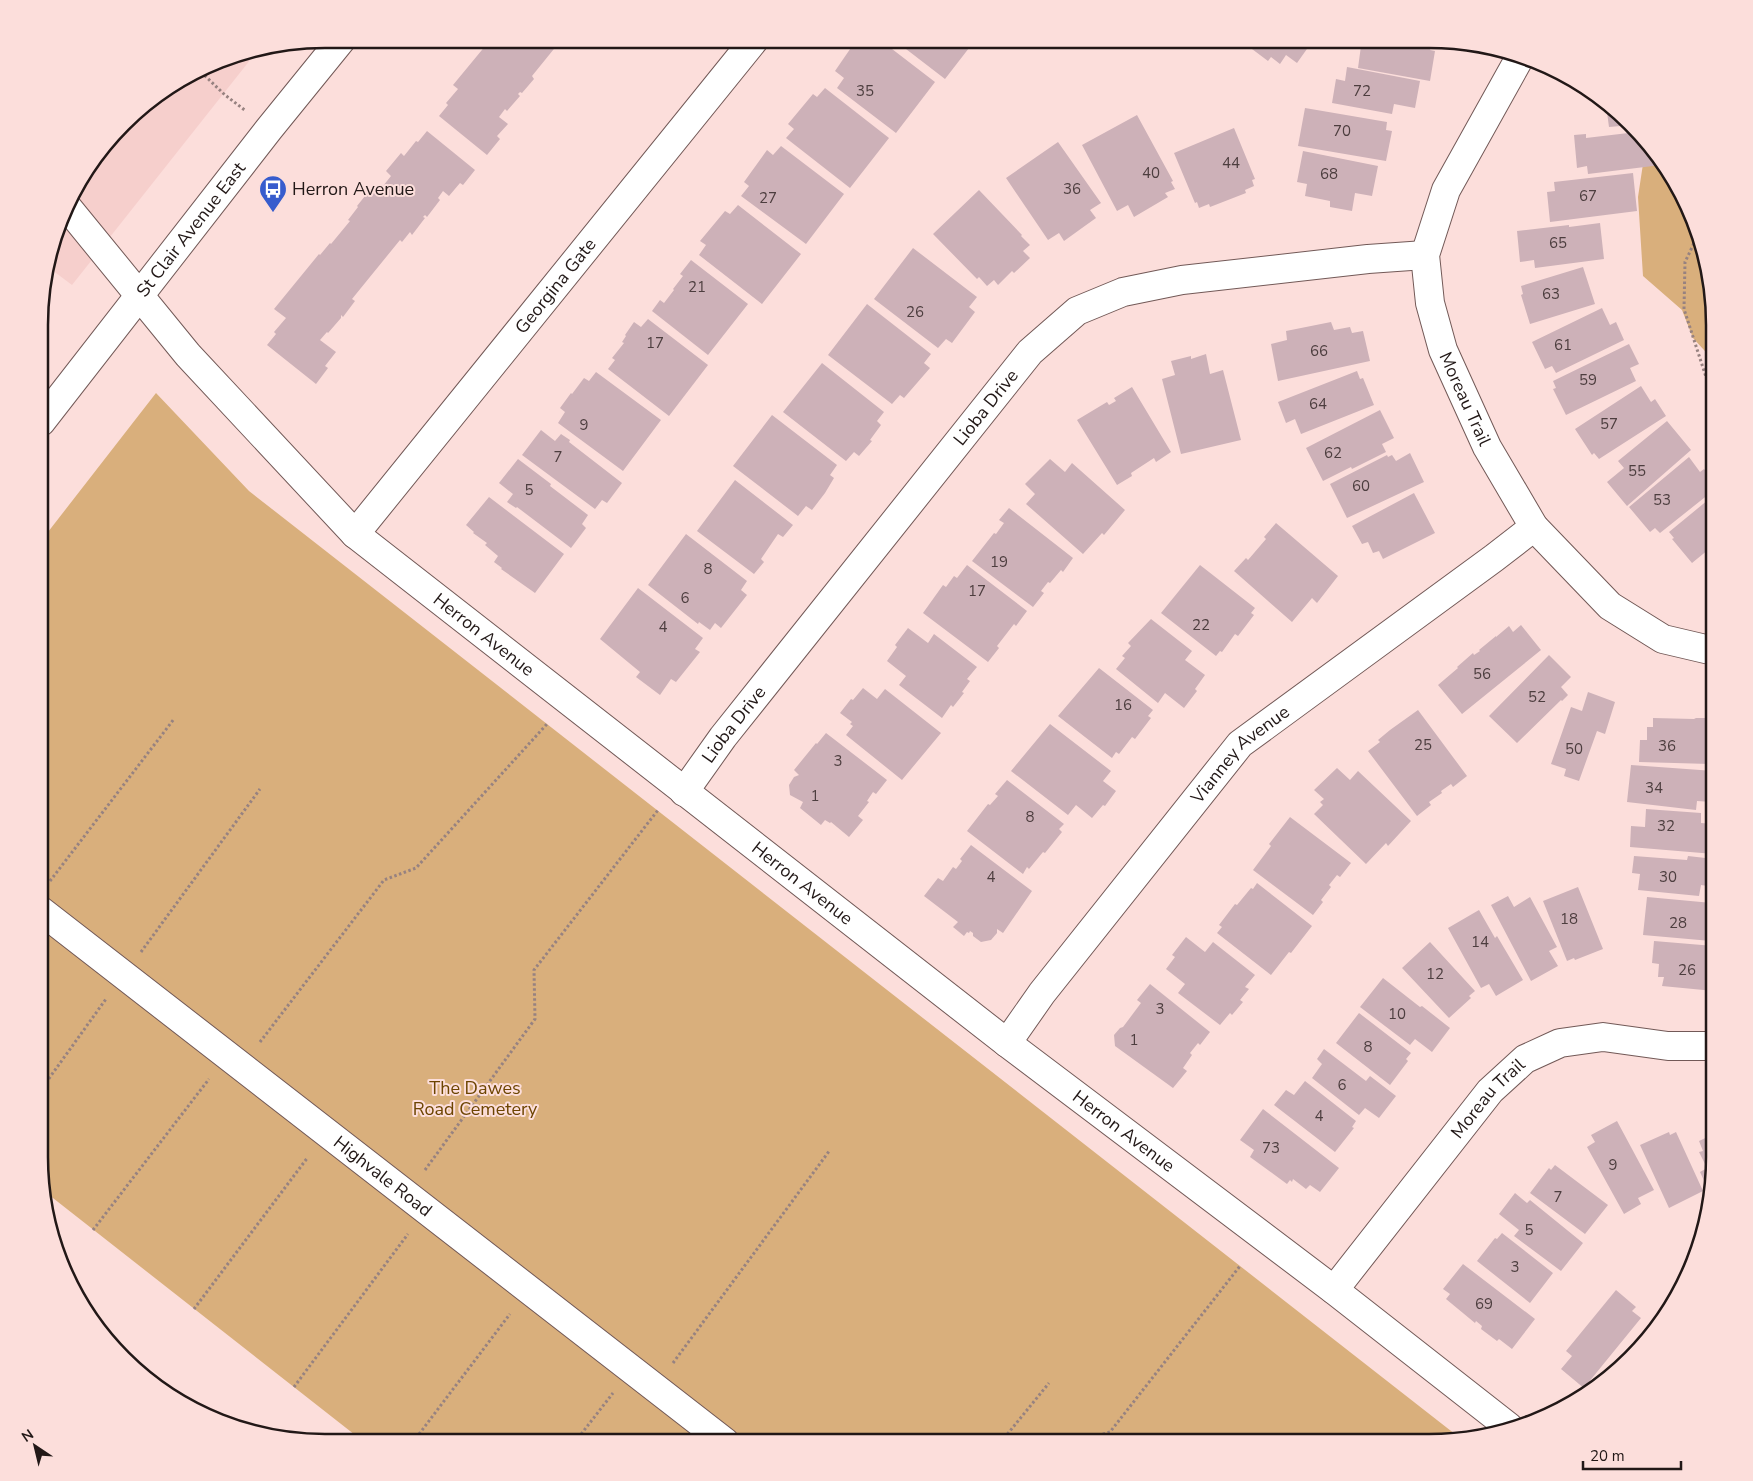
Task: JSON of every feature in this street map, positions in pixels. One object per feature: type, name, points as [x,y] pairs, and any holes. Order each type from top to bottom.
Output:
[{"type":"street","name":"St Clair Avenue East","points":[[48,413],[335,48]]},
{"type":"street","name":"Georgina Gate","points":[[356,534],[748,48]]},
{"type":"street","name":"Moreau Trail","points":[[1517,62],[1446,190],[1425,256],[1430,303],[1443,350],[1487,447],[1534,527],[1610,606],[1663,640],[1706,649]]},
{"type":"street","name":"Herron Avenue","points":[[72,213],[188,355],[356,534],[1007,1043],[1334,1290],[1503,1423]]},
{"type":"street","name":"Lioba Drive","points":[[684,792],[723,737],[1030,352],[1077,311],[1123,292],[1182,280],[1368,259],[1425,256]]},
{"type":"street","name":"Vianney Avenue","points":[[1007,1043],[1042,993],[1240,744],[1534,527]]},
{"type":"street","name":"Highvale Road","points":[[48,903],[124,975],[715,1434]]},
{"type":"street","name":"Moreau Trail","points":[[1334,1290],[1490,1091],[1526,1059],[1560,1043],[1603,1038],[1668,1046],[1706,1046]]},
{"type":"path","points":[[204,75],[225,96],[270,129]]},
{"type":"path","points":[[1693,244],[1685,262],[1684,309],[1706,377]]},
{"type":"path","points":[[48,891],[174,720]]},
{"type":"path","points":[[93,1230],[384,880],[416,868],[547,724]]},
{"type":"path","points":[[48,1080],[260,789]]},
{"type":"path","points":[[294,1387],[535,1019],[534,970],[658,810]]},
{"type":"path","points":[[194,1309],[327,1132]]},
{"type":"path","points":[[655,1387],[830,1150]]},
{"type":"path","points":[[1104,1434],[1110,1432],[1240,1266]]},
{"type":"path","points":[[419,1434],[529,1289]]},
{"type":"path","points":[[581,1434],[631,1369]]},
{"type":"path","points":[[1007,1434],[1048,1384]]},
{"type":"shaded area","points":[[252,57],[72,285],[53,271],[62,236],[85,186],[116,142],[142,116],[171,94],[202,76]]},
{"type":"green space","points":[[1645,152],[1659,171],[1677,202],[1691,236],[1703,289],[1706,352],[1693,338],[1682,310],[1643,276],[1638,197]]},
{"type":"green space","name":"The Dawes Road Cemetery","points":[[156,393],[249,491],[1453,1432],[1428,1434],[354,1434],[51,1196],[48,1174],[48,532]]},
{"type":"building","points":[[484,48],[555,48],[532,76],[534,79],[522,93],[518,94],[520,96],[507,111],[505,109],[499,117],[508,124],[497,136],[500,139],[487,155],[439,116],[448,105],[446,103],[458,89],[453,85]]},
{"type":"building","points":[[851,48],[891,48],[935,82],[896,133],[837,88],[844,78],[835,71]]},
{"type":"building","points":[[905,48],[969,48],[945,79]]},
{"type":"building","points":[[1308,48],[1297,63],[1286,55],[1280,64],[1271,57],[1268,61],[1252,49]]},
{"type":"building","points":[[1361,48],[1430,48],[1430,50],[1435,51],[1430,81],[1358,68]]},
{"type":"building","points":[[1347,67],[1420,81],[1415,108],[1394,104],[1392,114],[1332,103],[1336,79],[1345,81]]},
{"type":"building","points":[[825,88],[889,138],[850,188],[786,138],[794,129],[788,124],[813,94],[817,97]]},
{"type":"building","points":[[1305,108],[1387,122],[1386,130],[1392,131],[1386,161],[1298,146]]},
{"type":"building","points":[[1607,113],[1621,126],[1609,127]]},
{"type":"building","points":[[1137,115],[1173,181],[1171,182],[1175,189],[1165,193],[1168,197],[1134,217],[1128,205],[1117,211],[1082,145]]},
{"type":"building","points":[[1234,128],[1255,179],[1252,180],[1254,186],[1245,190],[1246,193],[1210,207],[1209,204],[1199,208],[1197,202],[1195,203],[1174,153]]},
{"type":"building","points":[[427,131],[475,170],[463,185],[460,183],[449,196],[443,191],[438,198],[440,200],[427,217],[425,215],[423,217],[425,218],[412,235],[410,232],[402,242],[400,240],[352,299],[355,301],[343,317],[341,315],[341,318],[320,340],[336,352],[325,366],[328,368],[316,384],[267,345],[276,334],[274,332],[286,318],[274,309],[319,254],[331,244],[350,221],[348,220],[357,206],[373,186],[379,191],[391,176],[386,171],[401,153],[404,156]]},
{"type":"building","points":[[1628,133],[1655,166],[1588,174],[1587,166],[1577,168],[1574,135],[1586,134],[1586,138]]},
{"type":"building","points":[[1058,142],[1101,203],[1090,210],[1096,218],[1064,241],[1059,233],[1048,240],[1006,178]]},
{"type":"building","points":[[781,146],[844,194],[806,244],[741,196],[749,186],[744,182],[767,150],[773,155]]},
{"type":"building","points":[[1303,151],[1378,166],[1372,196],[1355,193],[1352,211],[1330,207],[1330,201],[1305,196],[1307,184],[1297,182]]},
{"type":"building","points":[[1633,173],[1637,211],[1550,222],[1547,192],[1555,191],[1554,182]]},
{"type":"building","points":[[979,190],[1030,245],[1023,251],[1030,258],[1014,273],[1012,271],[998,285],[994,280],[987,286],[979,277],[977,279],[933,234]]},
{"type":"building","points":[[738,205],[801,254],[762,304],[699,255],[706,245],[700,241],[725,211],[730,214]]},
{"type":"building","points":[[1600,223],[1604,259],[1535,268],[1534,260],[1520,262],[1517,231]]},
{"type":"building","points":[[913,248],[977,297],[969,307],[975,312],[952,343],[946,339],[938,348],[874,299]]},
{"type":"building","points":[[691,260],[748,304],[708,355],[652,311],[660,300],[664,303],[674,290],[683,276],[680,274]]},
{"type":"building","points":[[1583,267],[1595,304],[1530,324],[1521,295],[1523,294],[1521,286]]},
{"type":"building","points":[[867,304],[931,354],[924,363],[930,368],[904,398],[900,395],[892,404],[828,355]]},
{"type":"building","points":[[1602,308],[1610,325],[1616,322],[1624,340],[1556,373],[1552,366],[1545,369],[1532,342]]},
{"type":"building","points":[[648,319],[708,365],[669,416],[608,369],[615,360],[612,358],[624,343],[622,342],[625,335],[634,322],[641,327]]},
{"type":"building","points":[[1331,322],[1334,330],[1350,327],[1352,333],[1363,331],[1370,361],[1278,381],[1271,344],[1287,340],[1286,331]]},
{"type":"building","points":[[1629,344],[1639,364],[1630,368],[1636,381],[1566,415],[1553,389],[1556,388],[1553,381]]},
{"type":"building","points":[[1206,354],[1210,374],[1223,370],[1241,440],[1181,454],[1162,379],[1175,375],[1171,361],[1191,356],[1191,359]]},
{"type":"building","points":[[822,363],[884,412],[877,421],[881,425],[870,440],[872,441],[859,456],[854,452],[846,461],[783,412]]},
{"type":"building","points":[[1357,371],[1360,379],[1363,378],[1374,405],[1301,434],[1295,419],[1286,423],[1278,402]]},
{"type":"building","points":[[596,372],[661,420],[623,471],[558,423],[565,412],[560,408],[571,393],[584,378],[589,381]]},
{"type":"building","points":[[1641,386],[1651,402],[1655,399],[1666,416],[1599,459],[1594,453],[1592,455],[1575,429]]},
{"type":"building","points":[[1132,387],[1171,452],[1156,462],[1154,458],[1131,473],[1132,476],[1117,485],[1077,420],[1107,402],[1109,405],[1116,401],[1114,398]]},
{"type":"building","points":[[1380,410],[1394,438],[1382,444],[1386,452],[1323,481],[1306,448]]},
{"type":"building","points":[[772,415],[837,465],[830,475],[834,478],[812,510],[806,506],[798,516],[733,466]]},
{"type":"building","points":[[1667,421],[1691,450],[1627,506],[1607,482],[1624,468],[1618,461]]},
{"type":"building","points":[[541,430],[555,441],[561,434],[622,483],[607,503],[602,500],[595,509],[522,455]]},
{"type":"building","points":[[1410,453],[1424,482],[1347,518],[1330,484],[1387,455],[1388,457],[1392,455],[1396,461]]},
{"type":"building","points":[[1689,457],[1700,472],[1704,469],[1706,471],[1706,496],[1660,533],[1655,528],[1650,532],[1629,507]]},
{"type":"building","points":[[518,459],[588,515],[582,524],[586,528],[571,548],[517,507],[507,502],[513,494],[499,483]]},
{"type":"building","points":[[1050,459],[1065,472],[1072,463],[1125,510],[1104,535],[1102,533],[1083,554],[1026,504],[1035,494],[1025,484]]},
{"type":"building","points":[[735,480],[793,525],[783,537],[778,534],[761,559],[764,562],[754,574],[697,531]]},
{"type":"building","points":[[1414,493],[1435,533],[1383,559],[1379,551],[1373,553],[1368,542],[1362,544],[1352,526]]},
{"type":"building","points":[[489,497],[564,554],[535,593],[501,569],[494,562],[498,556],[485,545],[487,543],[473,533],[466,525]]},
{"type":"building","points":[[1706,502],[1706,552],[1692,563],[1672,539],[1674,538],[1669,532]]},
{"type":"building","points":[[1009,508],[1073,558],[1063,572],[1061,570],[1050,583],[1048,582],[1041,591],[1044,593],[1033,607],[972,561],[1004,523],[999,520]]},
{"type":"building","points":[[1276,523],[1338,576],[1317,603],[1312,598],[1292,622],[1234,571],[1246,558],[1248,560],[1266,539],[1264,537]]},
{"type":"building","points":[[686,534],[747,581],[741,590],[747,595],[721,628],[715,623],[710,630],[699,622],[698,624],[648,585]]},
{"type":"building","points":[[967,565],[1027,611],[997,646],[999,648],[988,662],[923,613],[943,585],[946,587],[954,576],[957,578]]},
{"type":"building","points":[[1200,565],[1255,608],[1251,613],[1254,615],[1238,636],[1235,634],[1222,652],[1220,651],[1216,656],[1161,613]]},
{"type":"building","points":[[638,588],[703,638],[695,649],[700,652],[676,682],[671,679],[660,695],[636,677],[640,672],[600,639]]},
{"type":"building","points":[[1151,619],[1192,651],[1185,660],[1205,675],[1195,689],[1197,691],[1184,708],[1165,693],[1158,703],[1116,669],[1125,658],[1122,656],[1131,646],[1128,643]]},
{"type":"building","points":[[1521,625],[1541,650],[1462,714],[1438,685],[1473,653],[1474,655],[1480,651],[1509,626],[1513,632]]},
{"type":"building","points":[[908,628],[928,643],[934,634],[977,667],[967,679],[970,681],[962,692],[964,693],[953,707],[951,705],[942,718],[899,685],[906,676],[887,661],[897,647],[895,645]]},
{"type":"building","points":[[1549,655],[1571,677],[1561,687],[1568,695],[1517,743],[1489,716]]},
{"type":"building","points":[[1099,668],[1153,710],[1148,716],[1151,718],[1135,739],[1132,737],[1119,754],[1116,752],[1112,758],[1058,716]]},
{"type":"building","points":[[863,688],[877,699],[885,689],[941,733],[902,780],[846,735],[853,726],[850,724],[852,722],[840,713]]},
{"type":"building","points":[[1588,692],[1615,702],[1605,734],[1597,731],[1579,781],[1564,776],[1566,769],[1551,764],[1571,707],[1582,711]]},
{"type":"building","points":[[1418,710],[1467,776],[1453,787],[1451,784],[1441,791],[1442,793],[1429,802],[1431,805],[1417,816],[1368,751],[1380,742],[1378,740],[1390,730]]},
{"type":"building","points":[[1653,718],[1706,718],[1706,764],[1639,762],[1640,740],[1647,740],[1647,727],[1653,727]]},
{"type":"building","points":[[1050,724],[1111,771],[1103,781],[1116,791],[1105,806],[1103,805],[1092,818],[1076,805],[1068,815],[1011,771]]},
{"type":"building","points":[[826,733],[887,780],[876,794],[873,792],[867,801],[869,802],[858,816],[863,820],[849,837],[831,822],[825,820],[821,825],[800,808],[803,802],[790,795],[789,785],[794,777],[799,775],[794,770]]},
{"type":"building","points":[[1631,765],[1706,770],[1706,802],[1697,801],[1696,810],[1627,802]]},
{"type":"building","points":[[1337,768],[1350,780],[1358,771],[1411,821],[1388,846],[1386,843],[1366,864],[1314,814],[1323,805],[1320,802],[1324,799],[1314,790]]},
{"type":"building","points":[[1007,780],[1064,824],[1059,829],[1062,832],[1045,853],[1043,852],[1029,869],[1027,867],[1023,874],[967,831],[988,804],[990,805],[998,796],[995,794]]},
{"type":"building","points":[[1646,809],[1701,813],[1701,823],[1706,823],[1706,853],[1630,847],[1631,826],[1645,827]]},
{"type":"building","points":[[1290,817],[1351,863],[1340,877],[1337,875],[1329,885],[1331,887],[1321,900],[1323,902],[1313,915],[1253,870],[1271,846],[1269,844]]},
{"type":"building","points":[[971,845],[1032,891],[1003,933],[997,929],[997,933],[991,940],[981,942],[970,931],[964,936],[953,927],[958,922],[924,896],[938,878],[943,881],[953,867],[956,869],[962,861],[960,859]]},
{"type":"building","points":[[1634,856],[1687,860],[1688,856],[1706,858],[1706,886],[1701,885],[1699,896],[1638,890],[1640,874],[1632,873]]},
{"type":"building","points":[[1257,883],[1312,926],[1271,975],[1217,933],[1222,927],[1219,925],[1235,904],[1237,905]]},
{"type":"building","points":[[1578,887],[1603,949],[1575,960],[1574,958],[1567,961],[1543,901]]},
{"type":"building","points":[[1508,896],[1514,907],[1530,897],[1557,947],[1549,951],[1558,966],[1531,981],[1491,905]]},
{"type":"building","points":[[1647,897],[1706,902],[1706,941],[1643,935]]},
{"type":"building","points":[[1479,910],[1523,980],[1496,996],[1489,984],[1481,988],[1448,928]]},
{"type":"building","points":[[1186,937],[1205,952],[1213,942],[1255,975],[1245,987],[1249,989],[1240,1000],[1243,1002],[1220,1025],[1178,993],[1185,984],[1166,969],[1175,957],[1172,955]]},
{"type":"building","points":[[1654,941],[1706,945],[1706,990],[1662,986],[1664,977],[1658,977],[1659,964],[1652,963]]},
{"type":"building","points":[[1430,942],[1475,991],[1469,996],[1471,998],[1449,1018],[1402,968]]},
{"type":"building","points":[[1383,978],[1450,1028],[1432,1052],[1415,1039],[1410,1045],[1360,1007]]},
{"type":"building","points":[[1150,984],[1210,1032],[1200,1045],[1198,1043],[1190,1053],[1192,1055],[1183,1068],[1187,1071],[1173,1088],[1115,1046],[1114,1035],[1123,1027],[1141,1003],[1137,1000]]},
{"type":"building","points":[[1359,1013],[1411,1053],[1406,1059],[1408,1061],[1390,1085],[1336,1043]]},
{"type":"building","points":[[1324,1049],[1366,1081],[1370,1076],[1396,1096],[1379,1118],[1365,1108],[1359,1115],[1312,1078],[1322,1064],[1317,1059]]},
{"type":"building","points":[[1305,1081],[1356,1121],[1352,1127],[1354,1128],[1335,1152],[1274,1105],[1286,1090],[1294,1095]]},
{"type":"building","points":[[1263,1109],[1339,1168],[1320,1192],[1310,1185],[1306,1189],[1293,1179],[1292,1182],[1290,1180],[1287,1184],[1250,1157],[1254,1150],[1240,1140]]},
{"type":"building","points":[[1617,1121],[1654,1190],[1638,1198],[1641,1204],[1624,1214],[1587,1147],[1595,1142],[1591,1135]]},
{"type":"building","points":[[1669,1132],[1670,1135],[1676,1132],[1703,1191],[1669,1208],[1640,1145]]},
{"type":"building","points":[[1706,1138],[1706,1165],[1699,1152],[1703,1151],[1699,1141]]},
{"type":"building","points":[[1555,1165],[1608,1205],[1585,1234],[1530,1193],[1549,1168],[1551,1170]]},
{"type":"building","points":[[1705,1169],[1704,1181],[1700,1172]]},
{"type":"building","points":[[1515,1193],[1527,1203],[1530,1200],[1583,1243],[1561,1271],[1514,1236],[1519,1230],[1499,1214]]},
{"type":"building","points":[[1502,1233],[1553,1273],[1530,1303],[1477,1261],[1495,1238],[1497,1239]]},
{"type":"building","points":[[1463,1264],[1535,1319],[1512,1349],[1481,1329],[1482,1326],[1476,1321],[1475,1323],[1446,1299],[1450,1294],[1443,1289]]},
{"type":"building","points":[[1616,1290],[1636,1307],[1632,1311],[1641,1318],[1589,1382],[1582,1387],[1561,1369],[1572,1356],[1566,1351]]},
{"type":"place","name":"Herron Avenue","points":[[273,213]]}]
